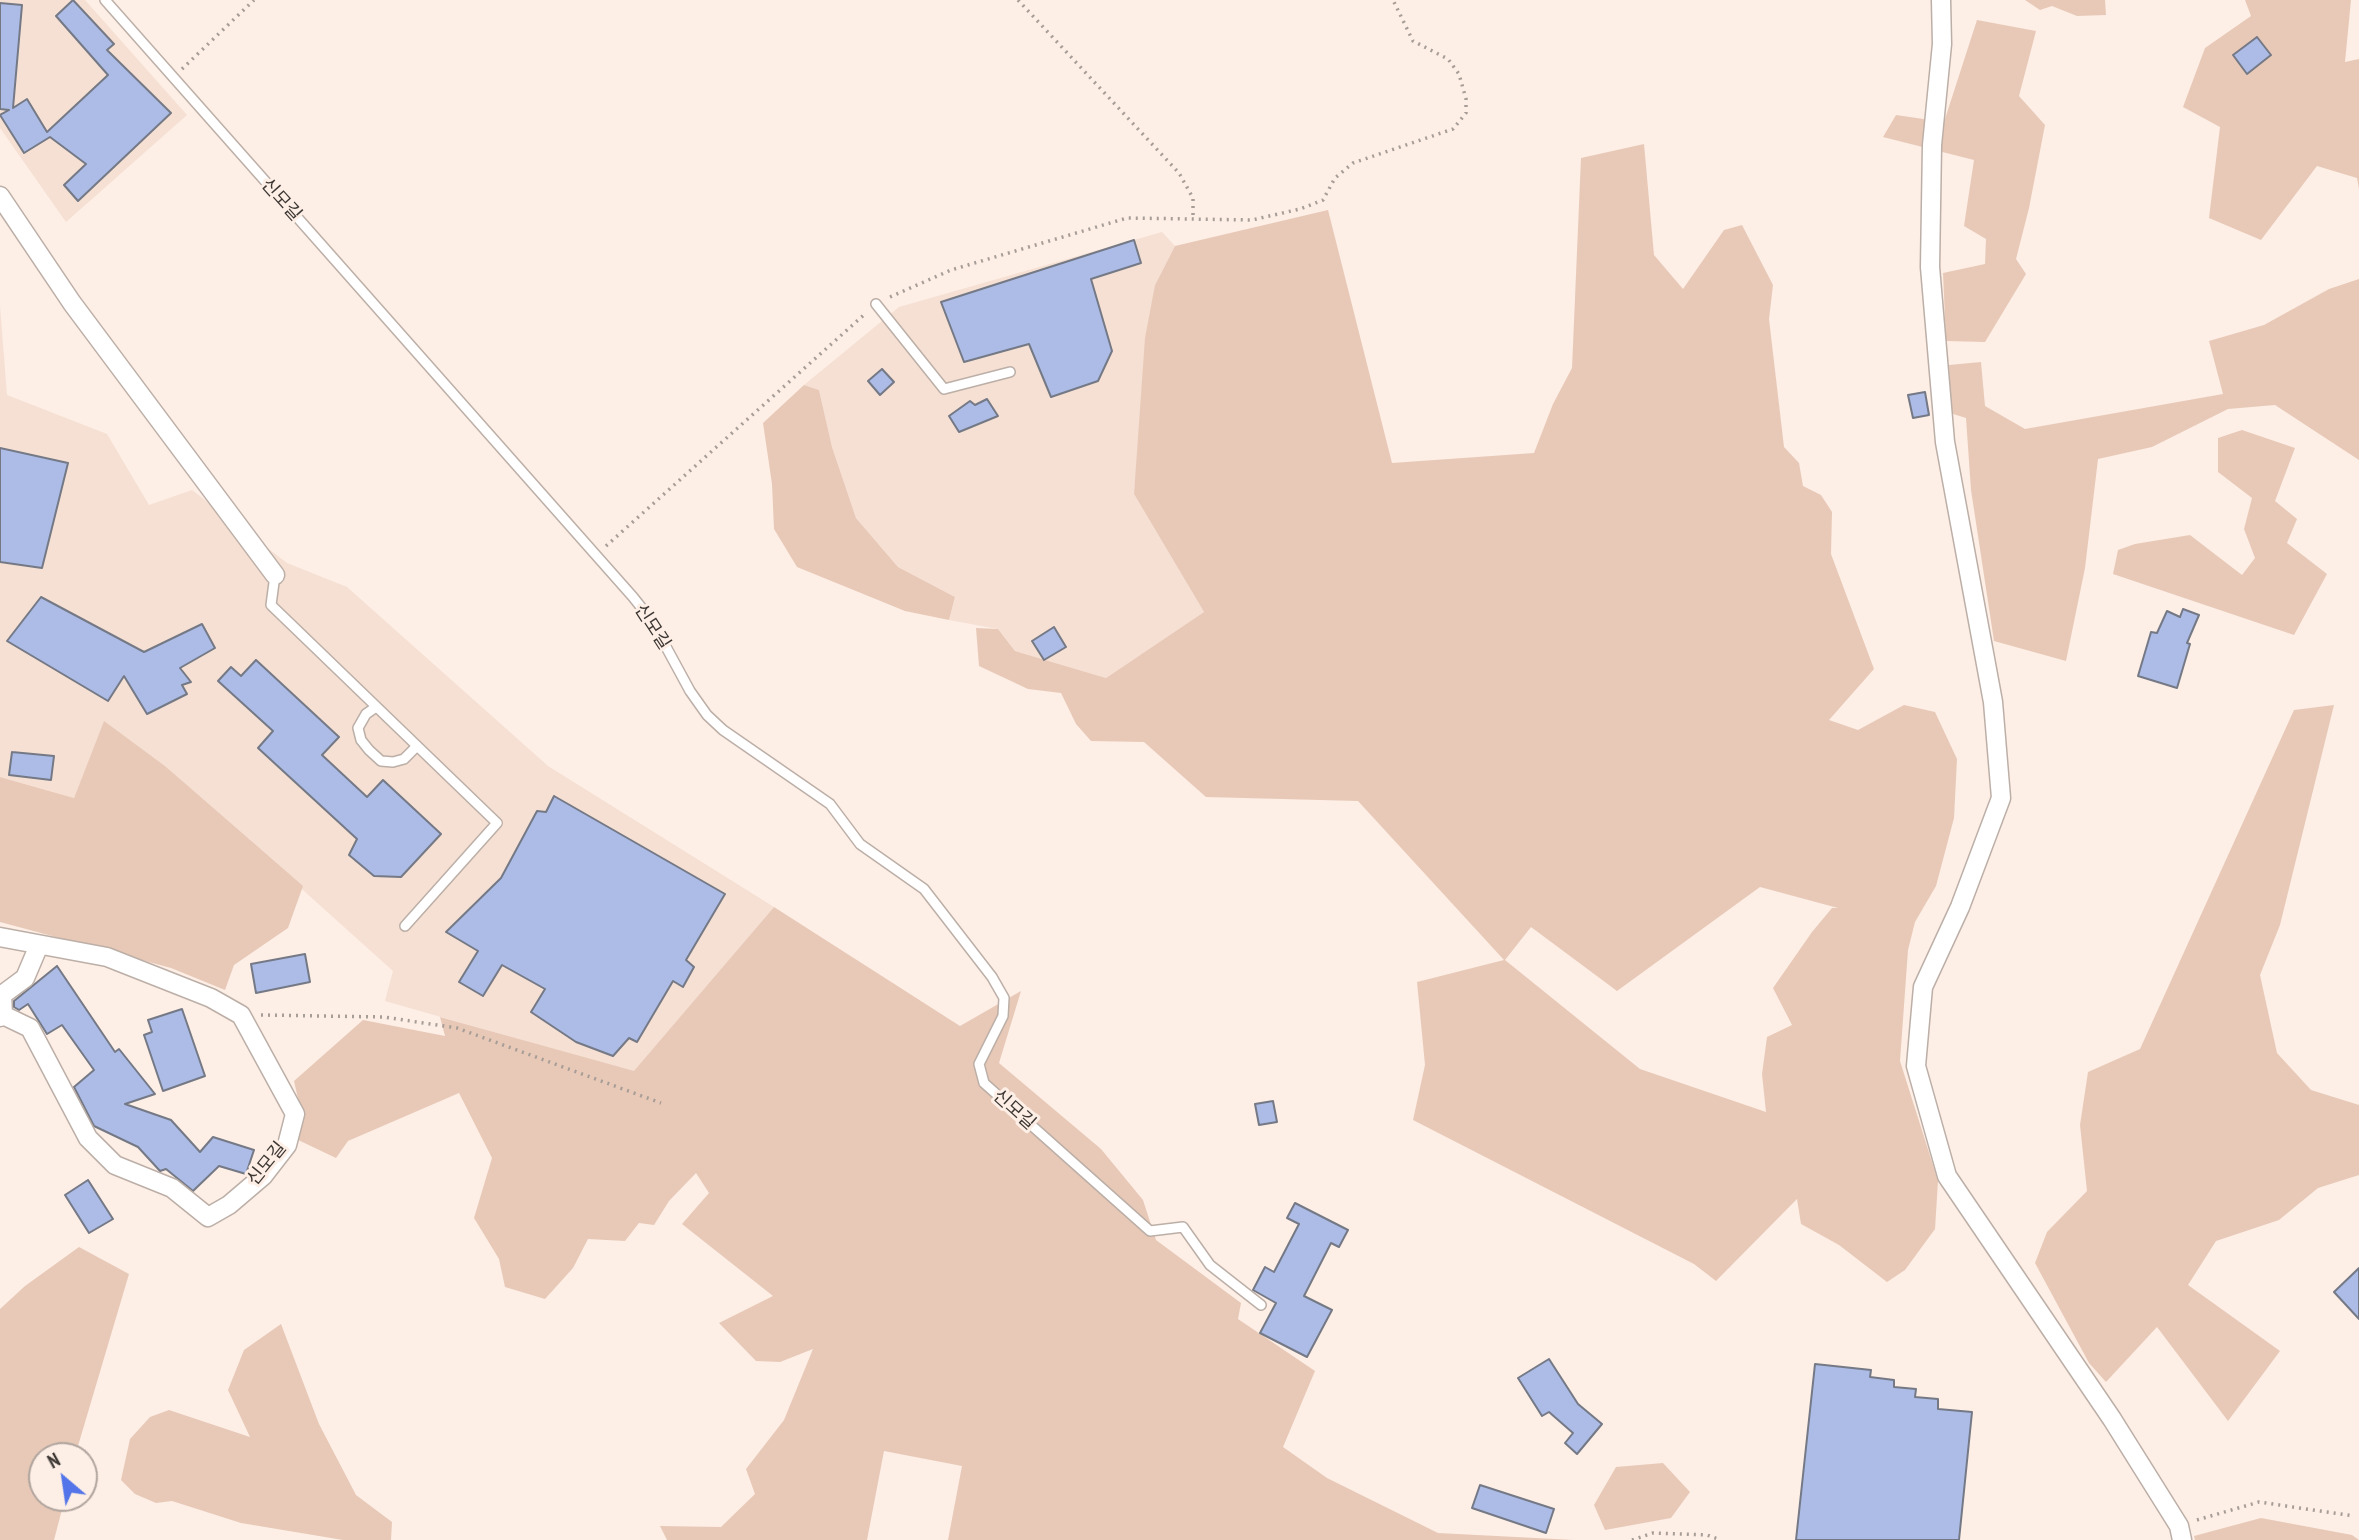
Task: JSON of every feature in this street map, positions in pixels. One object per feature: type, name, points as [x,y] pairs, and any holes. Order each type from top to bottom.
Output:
[{"type":"street","points":[[1941,0],[1942,44],[1932,145],[1930,267],[1945,442],[1993,702],[2001,798],[1960,907],[1923,987],[1916,1066],[1947,1176],[2112,1419],[2180,1533]]},
{"type":"street","points":[[0,196],[72,303],[275,575]]},
{"type":"street","points":[[0,937],[107,957],[211,998],[241,1015]]},
{"type":"street","points":[[1,1016],[2,995],[25,978],[39,945]]},
{"type":"street","name":"신모길","points":[[1,1016],[30,1028],[88,1138],[115,1165],[172,1188],[208,1217],[229,1205],[263,1176],[287,1145],[295,1114],[241,1015]]},
{"type":"lane","name":"신모길","points":[[105,0],[597,554],[652,621],[690,691],[707,715],[723,730],[830,804],[860,844],[924,889],[971,949],[1004,998],[1003,1016],[979,1064],[984,1083],[1150,1231],[1183,1227],[1210,1265],[1261,1305]]},
{"type":"lane","points":[[876,304],[944,390],[1010,372]]},
{"type":"lane","points":[[275,575],[271,605],[496,823],[405,926]]},
{"type":"lane","points":[[376,706],[366,714],[358,728],[361,740],[369,750],[381,761],[393,762],[404,759],[417,746]]},
{"type":"path","points":[[173,78],[254,0]]},
{"type":"path","points":[[1018,0],[1179,173],[1193,198],[1193,218]]},
{"type":"path","points":[[597,554],[876,304],[951,270],[1127,218],[1252,220],[1300,209],[1323,200],[1335,178],[1353,163],[1453,129],[1465,113],[1466,99],[1459,74],[1448,59],[1413,41],[1393,0]]},
{"type":"path","points":[[241,1015],[384,1017],[457,1028],[661,1103]]},
{"type":"path","points":[[2180,1533],[2259,1502],[2354,1516]]},
{"type":"path","points":[[1632,1540],[1653,1533],[1707,1535],[1721,1540]]},
{"type":"shaded area","points":[[0,0],[85,0],[187,115],[66,222],[0,128]]},
{"type":"shaded area","points":[[2025,0],[2105,0],[2106,15],[2077,16],[2052,6],[2040,10]]},
{"type":"shaded area","points":[[2245,0],[2351,0],[2345,62],[2359,59],[2359,189],[2357,178],[2317,166],[2261,240],[2209,218],[2220,127],[2183,107],[2205,48],[2251,16]]},
{"type":"shaded area","points":[[1977,20],[2036,31],[2019,96],[2045,125],[2016,259],[2026,274],[1985,342],[1946,341],[1943,273],[1985,264],[1986,239],[1964,226],[1974,160],[1883,137],[1896,115],[1944,122]]},
{"type":"shaded area","points":[[1644,144],[1654,255],[1683,289],[1724,230],[1742,225],[1773,285],[1769,319],[1784,447],[1799,463],[1803,486],[1821,495],[1832,512],[1831,554],[1874,669],[1829,720],[1858,730],[1904,705],[1935,712],[1957,759],[1954,818],[1936,886],[1915,922],[1908,950],[1900,1061],[1938,1181],[1935,1229],[1905,1270],[1887,1282],[1839,1245],[1801,1224],[1797,1199],[1716,1281],[1694,1264],[1413,1120],[1425,1065],[1417,982],[1504,960],[1358,801],[1206,797],[1144,742],[1091,741],[1076,724],[1061,693],[1028,689],[979,666],[976,628],[998,629],[1015,651],[1106,678],[1204,612],[1134,494],[1145,338],[1155,285],[1175,246],[1328,210],[1392,463],[1534,453],[1553,404],[1572,368],[1581,158]],"holes":[[[1760,887],[1838,908],[1832,908],[1812,932],[1773,988],[1792,1025],[1767,1037],[1762,1074],[1766,1112],[1640,1069],[1505,960],[1531,927],[1617,991]]]},
{"type":"shaded area","points":[[1162,232],[1175,246],[1155,285],[1134,494],[1204,612],[1106,678],[1015,651],[998,629],[949,620],[955,597],[898,567],[856,518],[832,447],[819,390],[804,385],[899,307]]},
{"type":"shaded area","points":[[2359,279],[2359,460],[2275,405],[2228,409],[2152,447],[2098,459],[2085,568],[2066,661],[1994,641],[1971,490],[1966,418],[1950,413],[1949,365],[1981,362],[1985,406],[2025,429],[2223,394],[2209,341],[2264,325],[2329,289]]},
{"type":"shaded area","points":[[0,306],[7,395],[107,434],[149,505],[192,490],[287,563],[347,587],[548,766],[774,907],[634,1072],[385,1001],[393,971],[165,766],[104,722],[74,798],[0,777]]},
{"type":"shaded area","points":[[804,385],[819,390],[832,447],[856,518],[898,567],[955,597],[949,620],[905,611],[797,567],[774,529],[772,484],[763,423]]},
{"type":"shaded area","points":[[2242,430],[2295,448],[2275,501],[2297,519],[2287,543],[2327,574],[2294,635],[2113,574],[2118,550],[2135,544],[2190,535],[2242,575],[2255,558],[2244,529],[2252,498],[2218,472],[2218,438]]},
{"type":"shaded area","points":[[2334,705],[2280,925],[2260,975],[2277,1053],[2311,1090],[2359,1105],[2359,1175],[2318,1188],[2279,1220],[2216,1241],[2188,1285],[2280,1351],[2228,1421],[2157,1327],[2106,1382],[2089,1363],[2035,1263],[2047,1232],[2087,1191],[2080,1125],[2088,1072],[2140,1049],[2294,710]]},
{"type":"shaded area","points":[[104,721],[165,766],[303,886],[288,928],[234,965],[225,990],[171,968],[0,922],[0,777],[74,798]]},
{"type":"shaded area","points":[[774,907],[960,1026],[1021,991],[999,1063],[1101,1149],[1143,1200],[1156,1240],[1241,1303],[1238,1319],[1315,1371],[1283,1447],[1327,1478],[1438,1533],[1574,1540],[948,1540],[962,1466],[884,1451],[867,1540],[667,1540],[660,1526],[721,1527],[755,1494],[746,1469],[784,1420],[813,1349],[780,1362],[756,1361],[719,1323],[773,1296],[682,1224],[709,1193],[696,1173],[669,1201],[654,1225],[639,1223],[625,1241],[588,1239],[573,1268],[545,1299],[505,1287],[499,1259],[474,1218],[492,1158],[459,1093],[348,1141],[336,1158],[294,1138],[303,1121],[294,1081],[363,1020],[445,1036],[440,1017],[634,1071]]},
{"type":"shaded area","points":[[79,1247],[129,1274],[79,1442],[28,1442],[28,1512],[61,1512],[54,1540],[0,1540],[0,1309],[25,1286]]},
{"type":"shaded area","points":[[281,1324],[319,1424],[356,1495],[392,1522],[391,1540],[343,1540],[241,1523],[172,1501],[156,1503],[135,1494],[121,1480],[130,1439],[150,1417],[169,1410],[250,1437],[228,1390],[244,1350]]},
{"type":"shaded area","points":[[1663,1463],[1690,1492],[1671,1518],[1605,1530],[1594,1505],[1616,1467]]},
{"type":"shaded area","points":[[2261,1518],[2352,1535],[2359,1540],[2195,1540],[2194,1536]]},
{"type":"building","points":[[73,0],[114,44],[107,50],[171,113],[78,201],[64,185],[86,164],[50,137],[24,153],[0,115],[9,110],[0,109],[0,3],[22,5],[13,108],[27,99],[47,132],[108,75],[56,16]]},
{"type":"building","points":[[2257,37],[2271,55],[2247,74],[2233,55]]},
{"type":"building","points":[[1134,240],[1141,263],[1091,279],[1112,351],[1098,381],[1051,397],[1029,344],[964,362],[941,302]]},
{"type":"building","points":[[882,369],[894,382],[880,395],[868,381]]},
{"type":"building","points":[[1925,392],[1929,415],[1913,418],[1908,395]]},
{"type":"building","points":[[987,399],[998,416],[959,432],[949,416],[970,401],[975,405]]},
{"type":"building","points":[[0,448],[68,463],[42,568],[0,562]]},
{"type":"building","points":[[41,597],[144,652],[202,624],[215,648],[180,668],[191,682],[182,685],[187,694],[147,714],[124,676],[108,701],[7,641]]},
{"type":"building","points":[[2183,609],[2199,615],[2187,643],[2190,644],[2177,688],[2138,676],[2151,632],[2157,633],[2167,611],[2180,617]]},
{"type":"building","points":[[1054,627],[1066,647],[1044,660],[1032,641]]},
{"type":"building","points":[[256,660],[339,737],[322,755],[367,797],[383,780],[441,834],[401,877],[374,876],[349,855],[357,839],[258,748],[273,731],[218,681],[231,667],[241,676]]},
{"type":"building","points":[[12,752],[54,756],[51,780],[9,775]]},
{"type":"building","points":[[554,796],[725,894],[686,960],[694,967],[683,987],[673,981],[637,1042],[629,1038],[613,1056],[576,1042],[531,1012],[545,989],[502,965],[483,996],[459,982],[478,951],[446,932],[501,878],[537,811],[546,812]]},
{"type":"building","points":[[305,954],[310,982],[256,993],[251,964]]},
{"type":"building","points":[[57,966],[115,1052],[119,1049],[155,1094],[125,1104],[171,1120],[200,1152],[213,1137],[254,1150],[246,1174],[219,1166],[193,1191],[166,1169],[160,1171],[138,1147],[94,1126],[74,1087],[94,1070],[62,1025],[47,1034],[28,1004],[19,1010],[14,1007],[14,1001]]},
{"type":"building","points":[[182,1009],[205,1076],[163,1091],[144,1035],[152,1032],[148,1020]]},
{"type":"building","points":[[1273,1101],[1277,1122],[1259,1125],[1255,1104]]},
{"type":"building","points":[[88,1180],[113,1219],[89,1233],[65,1195]]},
{"type":"building","points":[[1295,1203],[1348,1230],[1339,1247],[1331,1243],[1304,1296],[1332,1310],[1307,1357],[1260,1333],[1276,1303],[1253,1290],[1265,1267],[1274,1272],[1299,1224],[1287,1218]]},
{"type":"building","points":[[2359,1268],[2359,1319],[2334,1292]]},
{"type":"building","points":[[1549,1359],[1578,1404],[1602,1424],[1577,1454],[1565,1443],[1573,1433],[1549,1412],[1542,1416],[1518,1378]]},
{"type":"building","points":[[1815,1364],[1871,1370],[1870,1377],[1894,1380],[1894,1387],[1916,1389],[1915,1397],[1938,1399],[1938,1409],[1972,1412],[1959,1540],[1796,1540]]},
{"type":"building","points":[[1480,1485],[1554,1509],[1546,1533],[1472,1508]]}]
